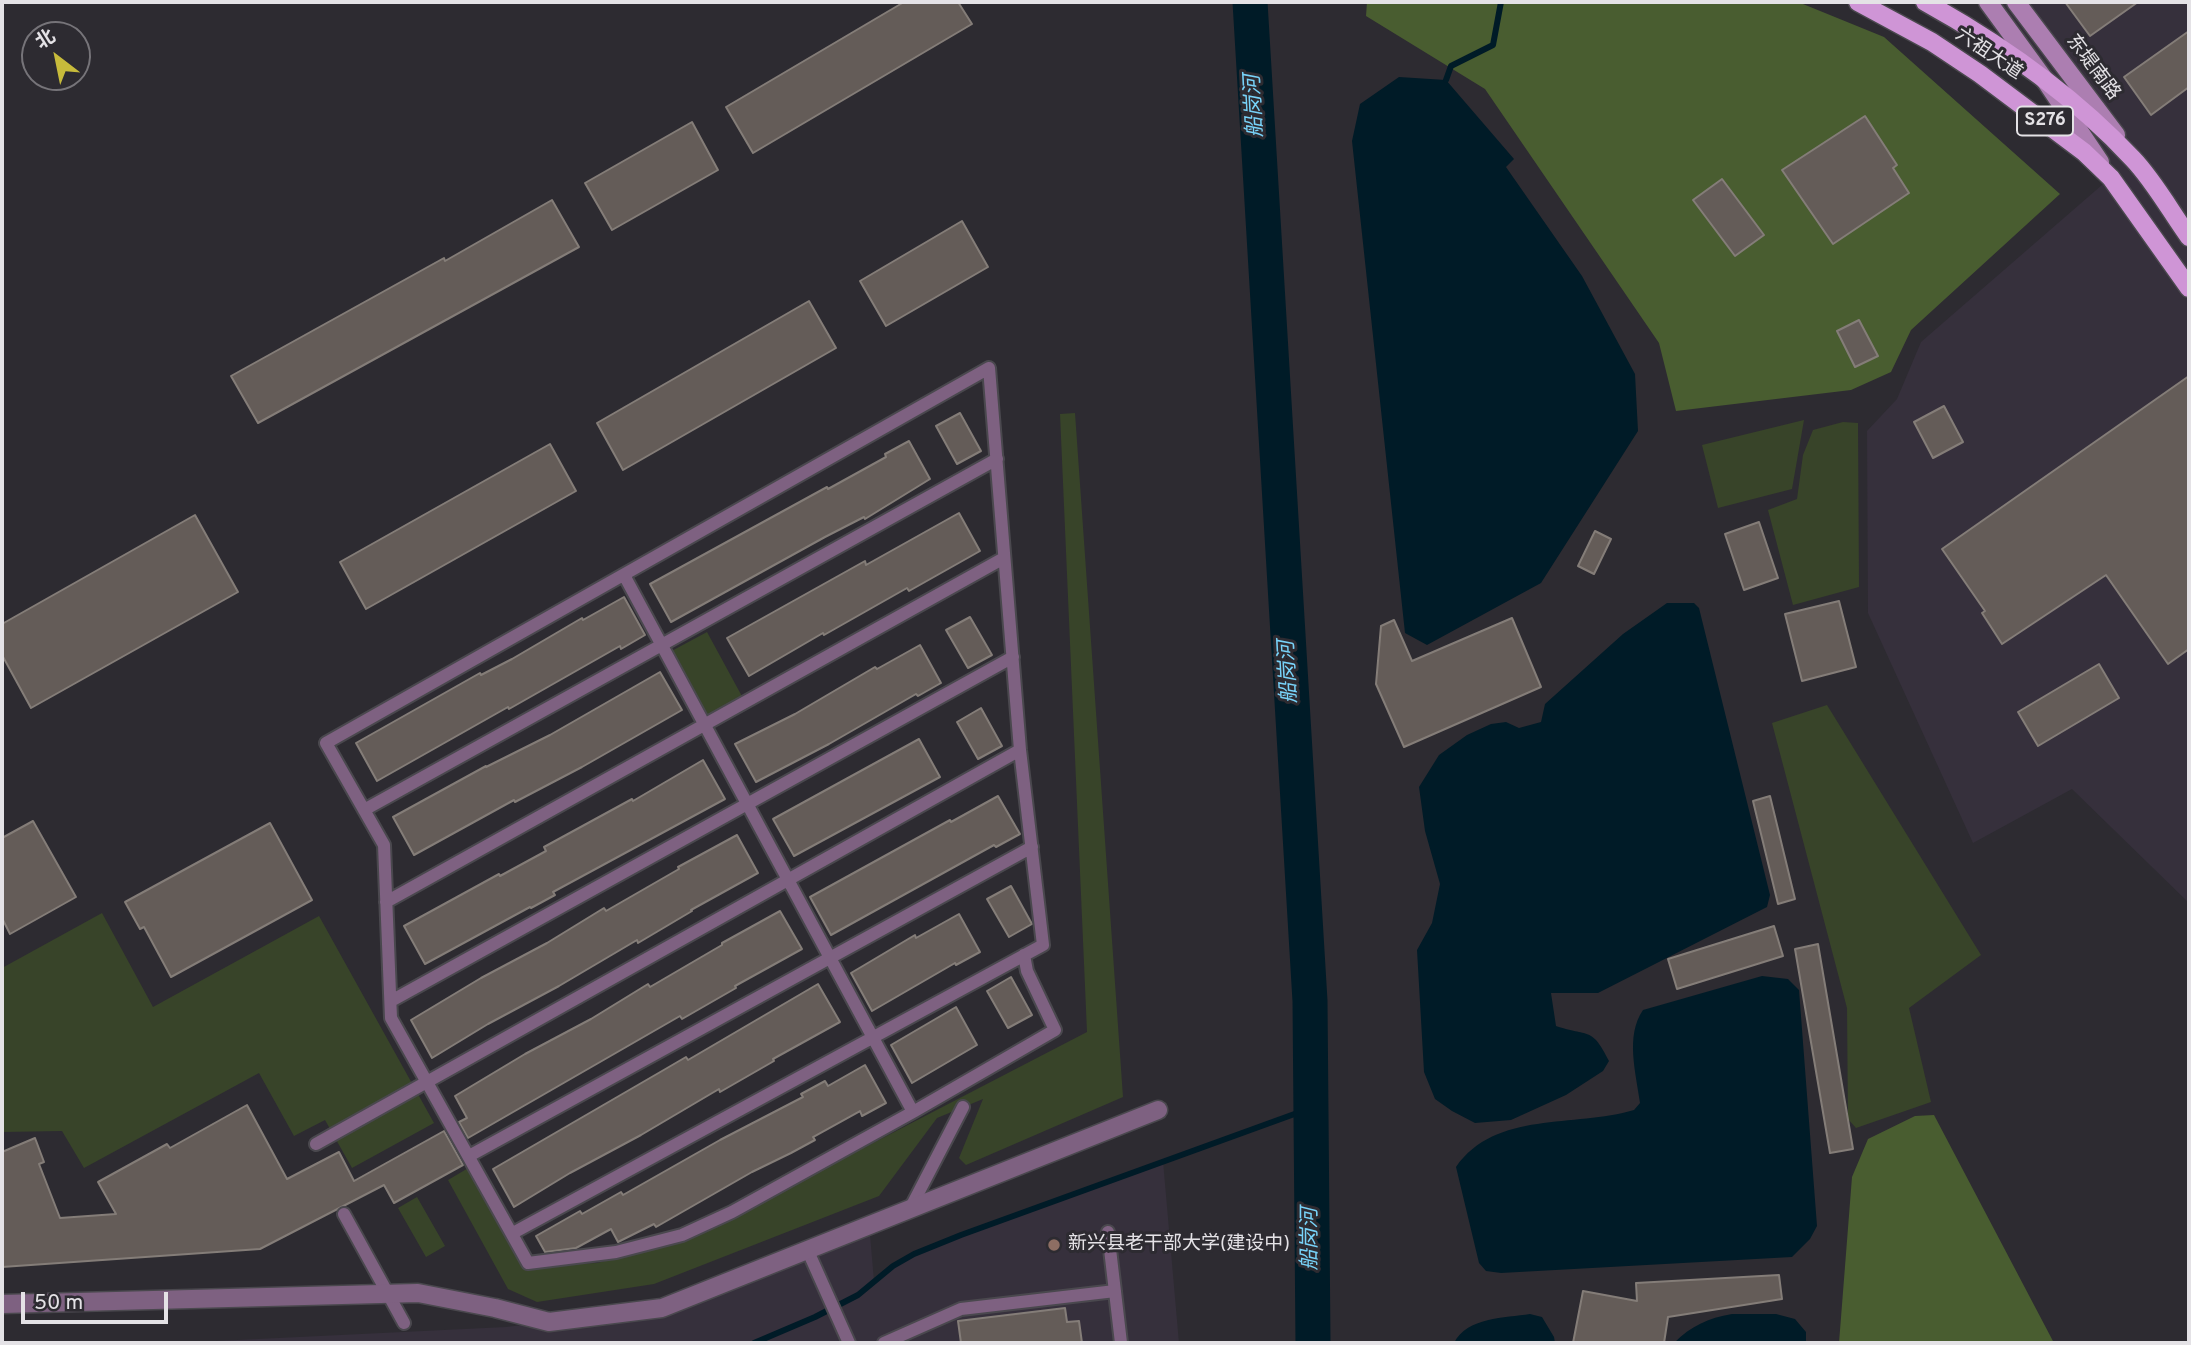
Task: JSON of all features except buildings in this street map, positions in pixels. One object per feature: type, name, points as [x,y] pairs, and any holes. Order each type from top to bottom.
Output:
[{"type":"main road","name":"六祖大道","points":[[1858,2],[1932,42],[1980,74],[2073,144],[2111,178],[2189,288]]},
{"type":"main road","name":"六祖大道","points":[[1925,2],[1971,28],[2047,83],[2098,126],[2134,160],[2189,237]]},
{"type":"main road","points":[[1988,2],[2111,178]]},
{"type":"main road","name":"东堤南路","points":[[2016,2],[2134,160]]},
{"type":"street","points":[[2,1304],[418,1293],[549,1322],[662,1308],[1158,1110]]},
{"type":"lane","points":[[513,1233],[873,1037],[1024,955],[1043,945],[1020,750],[989,368],[326,743],[384,845],[391,1018],[528,1263],[616,1252],[682,1235],[732,1212],[1055,1030],[1027,971],[1024,955]]},
{"type":"lane","points":[[364,810],[997,459]]},
{"type":"lane","points":[[386,902],[1004,558]]},
{"type":"lane","points":[[624,575],[912,1112]]},
{"type":"lane","points":[[391,1001],[1013,657]]},
{"type":"lane","points":[[316,1144],[1020,750]]},
{"type":"lane","points":[[469,1156],[1032,847]]},
{"type":"lane","points":[[911,1207],[963,1107]]},
{"type":"lane","points":[[344,1214],[404,1323]]},
{"type":"lane","points":[[1108,1231],[1121,1343]]},
{"type":"lane","points":[[807,1249],[849,1343]]},
{"type":"lane","points":[[884,1343],[961,1309],[1115,1291]]},
{"type":"shaded area","points":[[1987,2],[2189,2],[2189,903],[2072,789],[1973,843],[1868,613],[1867,431],[1897,399],[1921,342],[2110,178]]},
{"type":"shaded area","name":"新兴县老干部大学(建设中)","points":[[1163,1161],[1179,1343],[175,1343],[506,1327],[662,1308],[869,1223],[874,1281],[914,1254]]},
{"type":"green space","points":[[1367,2],[1798,2],[1884,37],[2060,194],[1911,330],[1891,372],[1851,390],[1676,411],[1659,343],[1485,89],[1366,16]]},
{"type":"green space","points":[[1075,413],[1123,1097],[966,1165],[959,1158],[983,1099],[937,1118],[879,1196],[654,1284],[537,1302],[508,1289],[448,1180],[470,1167],[527,1266],[597,1263],[688,1239],[1087,1032],[1060,414]]},
{"type":"green space","points":[[1804,420],[1792,489],[1718,508],[1702,445]]},
{"type":"green space","points":[[1843,422],[1858,423],[1859,587],[1793,605],[1768,510],[1797,499],[1803,455],[1813,430]]},
{"type":"green space","points":[[707,632],[744,700],[703,722],[666,654]]},
{"type":"green space","points":[[1827,705],[1981,955],[1909,1008],[1931,1102],[1856,1128],[1848,1119],[1847,1008],[1772,723]]},
{"type":"green space","points":[[102,913],[153,1007],[319,916],[434,1123],[352,1168],[325,1120],[294,1136],[259,1073],[84,1168],[62,1131],[2,1132],[2,968]]},
{"type":"green space","points":[[1934,1115],[2054,1343],[1839,1343],[1852,1177],[1868,1139],[1915,1116]]},
{"type":"green space","points":[[417,1197],[445,1246],[426,1257],[398,1208]]},
{"type":"water","points":[[1399,77],[1446,80],[1514,159],[1506,167],[1582,276],[1635,374],[1638,431],[1541,583],[1427,645],[1405,633],[1352,141],[1360,104]]},
{"type":"water","points":[[1667,603],[1694,603],[1699,608],[1770,895],[1767,907],[1598,993],[1551,993],[1556,1026],[1593,1037],[1609,1061],[1603,1071],[1566,1095],[1511,1120],[1475,1123],[1435,1099],[1424,1072],[1417,950],[1432,923],[1440,884],[1425,831],[1419,787],[1439,755],[1467,735],[1491,724],[1506,722],[1519,728],[1541,722],[1545,704],[1623,634]]},
{"type":"water","points":[[1762,976],[1788,979],[1799,990],[1817,1226],[1810,1239],[1792,1257],[1501,1273],[1486,1271],[1479,1263],[1456,1167],[1473,1149],[1492,1137],[1514,1129],[1634,1110],[1640,1103],[1634,1067],[1634,1031],[1643,1010]]},
{"type":"water","points":[[1530,1314],[1542,1317],[1555,1343],[1454,1343],[1460,1334],[1477,1323]]},
{"type":"water","points":[[1732,1314],[1776,1314],[1795,1319],[1806,1332],[1806,1343],[1674,1343],[1700,1324]]},
{"type":"waterway","name":"船岗河","points":[[1250,2],[1310,1001],[1313,1343]]},
{"type":"waterway","points":[[1446,80],[1451,66],[1493,45],[1501,2]]},
{"type":"waterway","points":[[754,1343],[858,1295],[893,1266],[914,1254],[1311,1108]]},
{"type":"place","name":"新兴县老干部大学(建设中)","points":[[1054,1245]]}]
